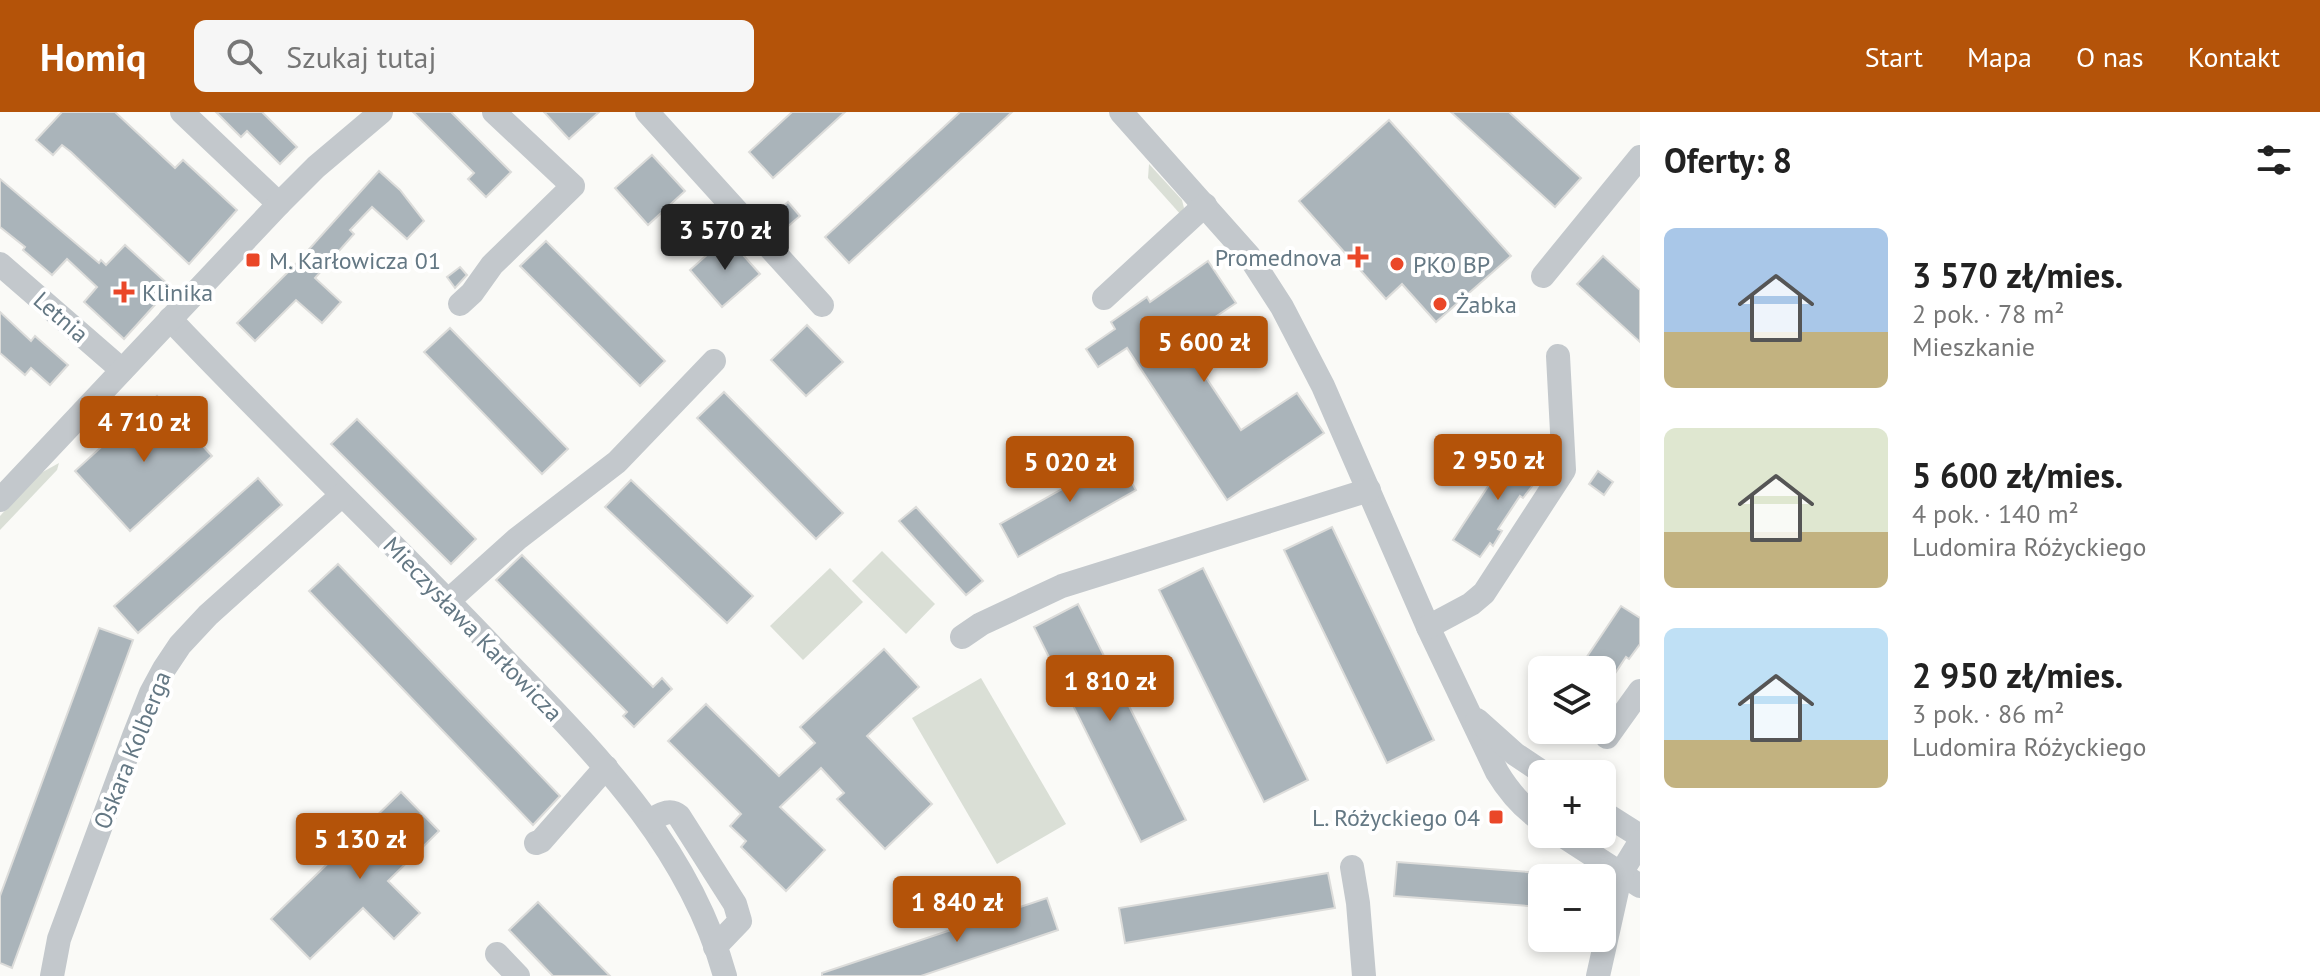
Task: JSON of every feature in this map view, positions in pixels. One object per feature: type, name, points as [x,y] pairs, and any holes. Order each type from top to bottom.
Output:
[{"type":"street","points":[[182,112],[279,204]]},
{"type":"street","points":[[0,500],[279,204],[316,167],[381,112]]},
{"type":"street","points":[[460,304],[492,265],[573,186],[494,112]]},
{"type":"street","points":[[647,112],[822,305]]},
{"type":"street","points":[[1121,112],[1249,256],[1288,317],[1323,386],[1467,710],[1508,789],[1528,811]]},
{"type":"street","points":[[1543,276],[1640,157]]},
{"type":"street","points":[[1104,298],[1205,205]]},
{"type":"street","name":"Letnia","points":[[0,264],[122,370]]},
{"type":"street","name":"Mieczysława Karłowicza","points":[[170,319],[448,601],[606,767],[649,821],[692,890],[725,976]]},
{"type":"street","points":[[1428,627],[1471,604],[1484,593],[1564,470],[1558,356]]},
{"type":"street","points":[[448,601],[517,539],[617,462],[714,361]]},
{"type":"street","points":[[962,637],[981,624],[1062,586],[1369,490]]},
{"type":"street","name":"Oskara Kolberga","points":[[52,976],[59,939],[73,899],[151,693],[164,669],[180,645],[208,615],[342,495]]},
{"type":"street","points":[[1616,724],[1640,691]]},
{"type":"street","points":[[1467,710],[1528,763]]},
{"type":"street","points":[[536,843],[606,767]]},
{"type":"street","points":[[649,821],[667,812],[675,812],[735,904],[740,921],[715,947]]},
{"type":"street","points":[[1598,976],[1630,880],[1640,839],[1616,822]]},
{"type":"street","points":[[1581,848],[1630,880]]},
{"type":"street","points":[[1352,867],[1364,976]]},
{"type":"street","points":[[497,954],[518,976]]},
{"type":"shaded area","points":[[1149,164],[1182,200],[1182,216],[1148,178]]},
{"type":"shaded area","points":[[59,463],[57,470],[0,530],[0,516],[39,474]]},
{"type":"shaded area","points":[[882,551],[935,604],[906,634],[852,581]]},
{"type":"shaded area","points":[[830,568],[863,602],[803,660],[770,626]]},
{"type":"shaded area","points":[[981,678],[1066,824],[997,864],[912,718]]},
{"type":"building","points":[[62,112],[115,112],[175,168],[183,160],[237,210],[189,264],[71,152],[62,145],[53,155],[36,140]]},
{"type":"building","points":[[216,112],[262,112],[297,147],[280,164],[247,131],[241,137]]},
{"type":"building","points":[[413,112],[451,112],[511,172],[486,197],[468,179],[474,173]]},
{"type":"building","points":[[544,112],[599,112],[569,139]]},
{"type":"building","points":[[792,112],[845,112],[773,178],[749,152]]},
{"type":"building","points":[[960,112],[1012,112],[849,263],[825,237]]},
{"type":"building","points":[[1451,112],[1509,112],[1581,178],[1555,207]]},
{"type":"building","points":[[1389,120],[1511,256],[1436,322],[1402,284],[1386,299],[1299,201]]},
{"type":"building","points":[[652,155],[685,191],[648,225],[615,188]]},
{"type":"building","points":[[379,171],[400,190],[424,221],[407,239],[372,207],[350,230],[354,234],[315,278],[341,302],[322,323],[296,300],[255,341],[237,323],[294,266]]},
{"type":"building","points":[[0,179],[99,263],[101,260],[106,265],[125,245],[171,287],[124,339],[84,302],[97,287],[67,259],[52,275],[0,227]]},
{"type":"building","points":[[788,202],[800,216],[787,227],[775,213]]},
{"type":"building","points":[[727,237],[760,274],[722,307],[690,270]]},
{"type":"building","points":[[546,241],[665,361],[640,386],[520,266]]},
{"type":"building","points":[[1603,256],[1640,290],[1640,342],[1577,284]]},
{"type":"building","points":[[1208,261],[1236,303],[1181,340],[1241,430],[1297,393],[1324,433],[1227,500],[1127,348],[1098,367],[1086,349],[1115,329],[1111,322],[1147,297],[1150,302]]},
{"type":"building","points":[[460,267],[467,275],[455,288],[447,277]]},
{"type":"building","points":[[0,312],[31,341],[35,336],[68,365],[50,385],[31,368],[25,375],[0,353]]},
{"type":"building","points":[[807,325],[843,362],[806,396],[771,360]]},
{"type":"building","points":[[450,328],[568,449],[542,474],[424,352]]},
{"type":"building","points":[[724,392],[843,513],[816,539],[697,418]]},
{"type":"building","points":[[157,396],[212,456],[130,531],[75,471]]},
{"type":"building","points":[[357,419],[476,539],[451,564],[331,444]]},
{"type":"building","points":[[1109,441],[1136,490],[1018,557],[1000,524],[1101,467],[1092,450]]},
{"type":"building","points":[[1515,445],[1542,462],[1529,482],[1533,485],[1523,498],[1520,496],[1498,529],[1502,531],[1493,546],[1490,543],[1480,557],[1453,540]]},
{"type":"building","points":[[1598,471],[1613,482],[1604,495],[1589,484]]},
{"type":"building","points":[[258,478],[282,505],[138,633],[114,606]]},
{"type":"building","points":[[631,480],[753,596],[727,623],[605,507]]},
{"type":"building","points":[[916,507],[983,581],[966,595],[899,521]]},
{"type":"building","points":[[1332,527],[1434,740],[1387,763],[1284,550]]},
{"type":"building","points":[[522,555],[653,687],[662,678],[672,689],[634,727],[623,716],[627,712],[496,580]]},
{"type":"building","points":[[338,564],[560,796],[533,825],[309,591]]},
{"type":"building","points":[[1203,568],[1308,780],[1264,802],[1159,590]]},
{"type":"building","points":[[1078,604],[1186,820],[1141,842],[1034,627]]},
{"type":"building","points":[[1621,606],[1640,618],[1640,644],[1616,672],[1616,656],[1587,656]]},
{"type":"building","points":[[99,628],[133,640],[12,968],[0,963],[0,896]]},
{"type":"building","points":[[884,649],[919,687],[867,736],[932,804],[885,849],[837,799],[844,793],[821,768],[780,807],[825,850],[786,891],[741,847],[746,841],[730,826],[741,814],[668,741],[706,704],[779,776],[815,743],[800,727]]},
{"type":"building","points":[[401,792],[439,831],[388,881],[420,913],[394,939],[363,908],[310,959],[271,919]]},
{"type":"building","points":[[1397,862],[1528,872],[1528,906],[1394,896]]},
{"type":"building","points":[[1328,873],[1335,908],[1125,943],[1119,908]]},
{"type":"building","points":[[1047,898],[1058,930],[921,976],[822,976],[822,973]]},
{"type":"building","points":[[538,902],[610,976],[553,976],[509,930]]},
{"type":"place","name":"Promednova","points":[[1358,257]]},
{"type":"place","name":"M. Karłowicza 01","points":[[253,260]]},
{"type":"place","name":"PKO BP","points":[[1397,264]]},
{"type":"place","name":"Klinika","points":[[124,292]]},
{"type":"place","name":"Żabka","points":[[1440,304]]},
{"type":"place","name":"L. Różyckiego 04","points":[[1496,817]]}]
